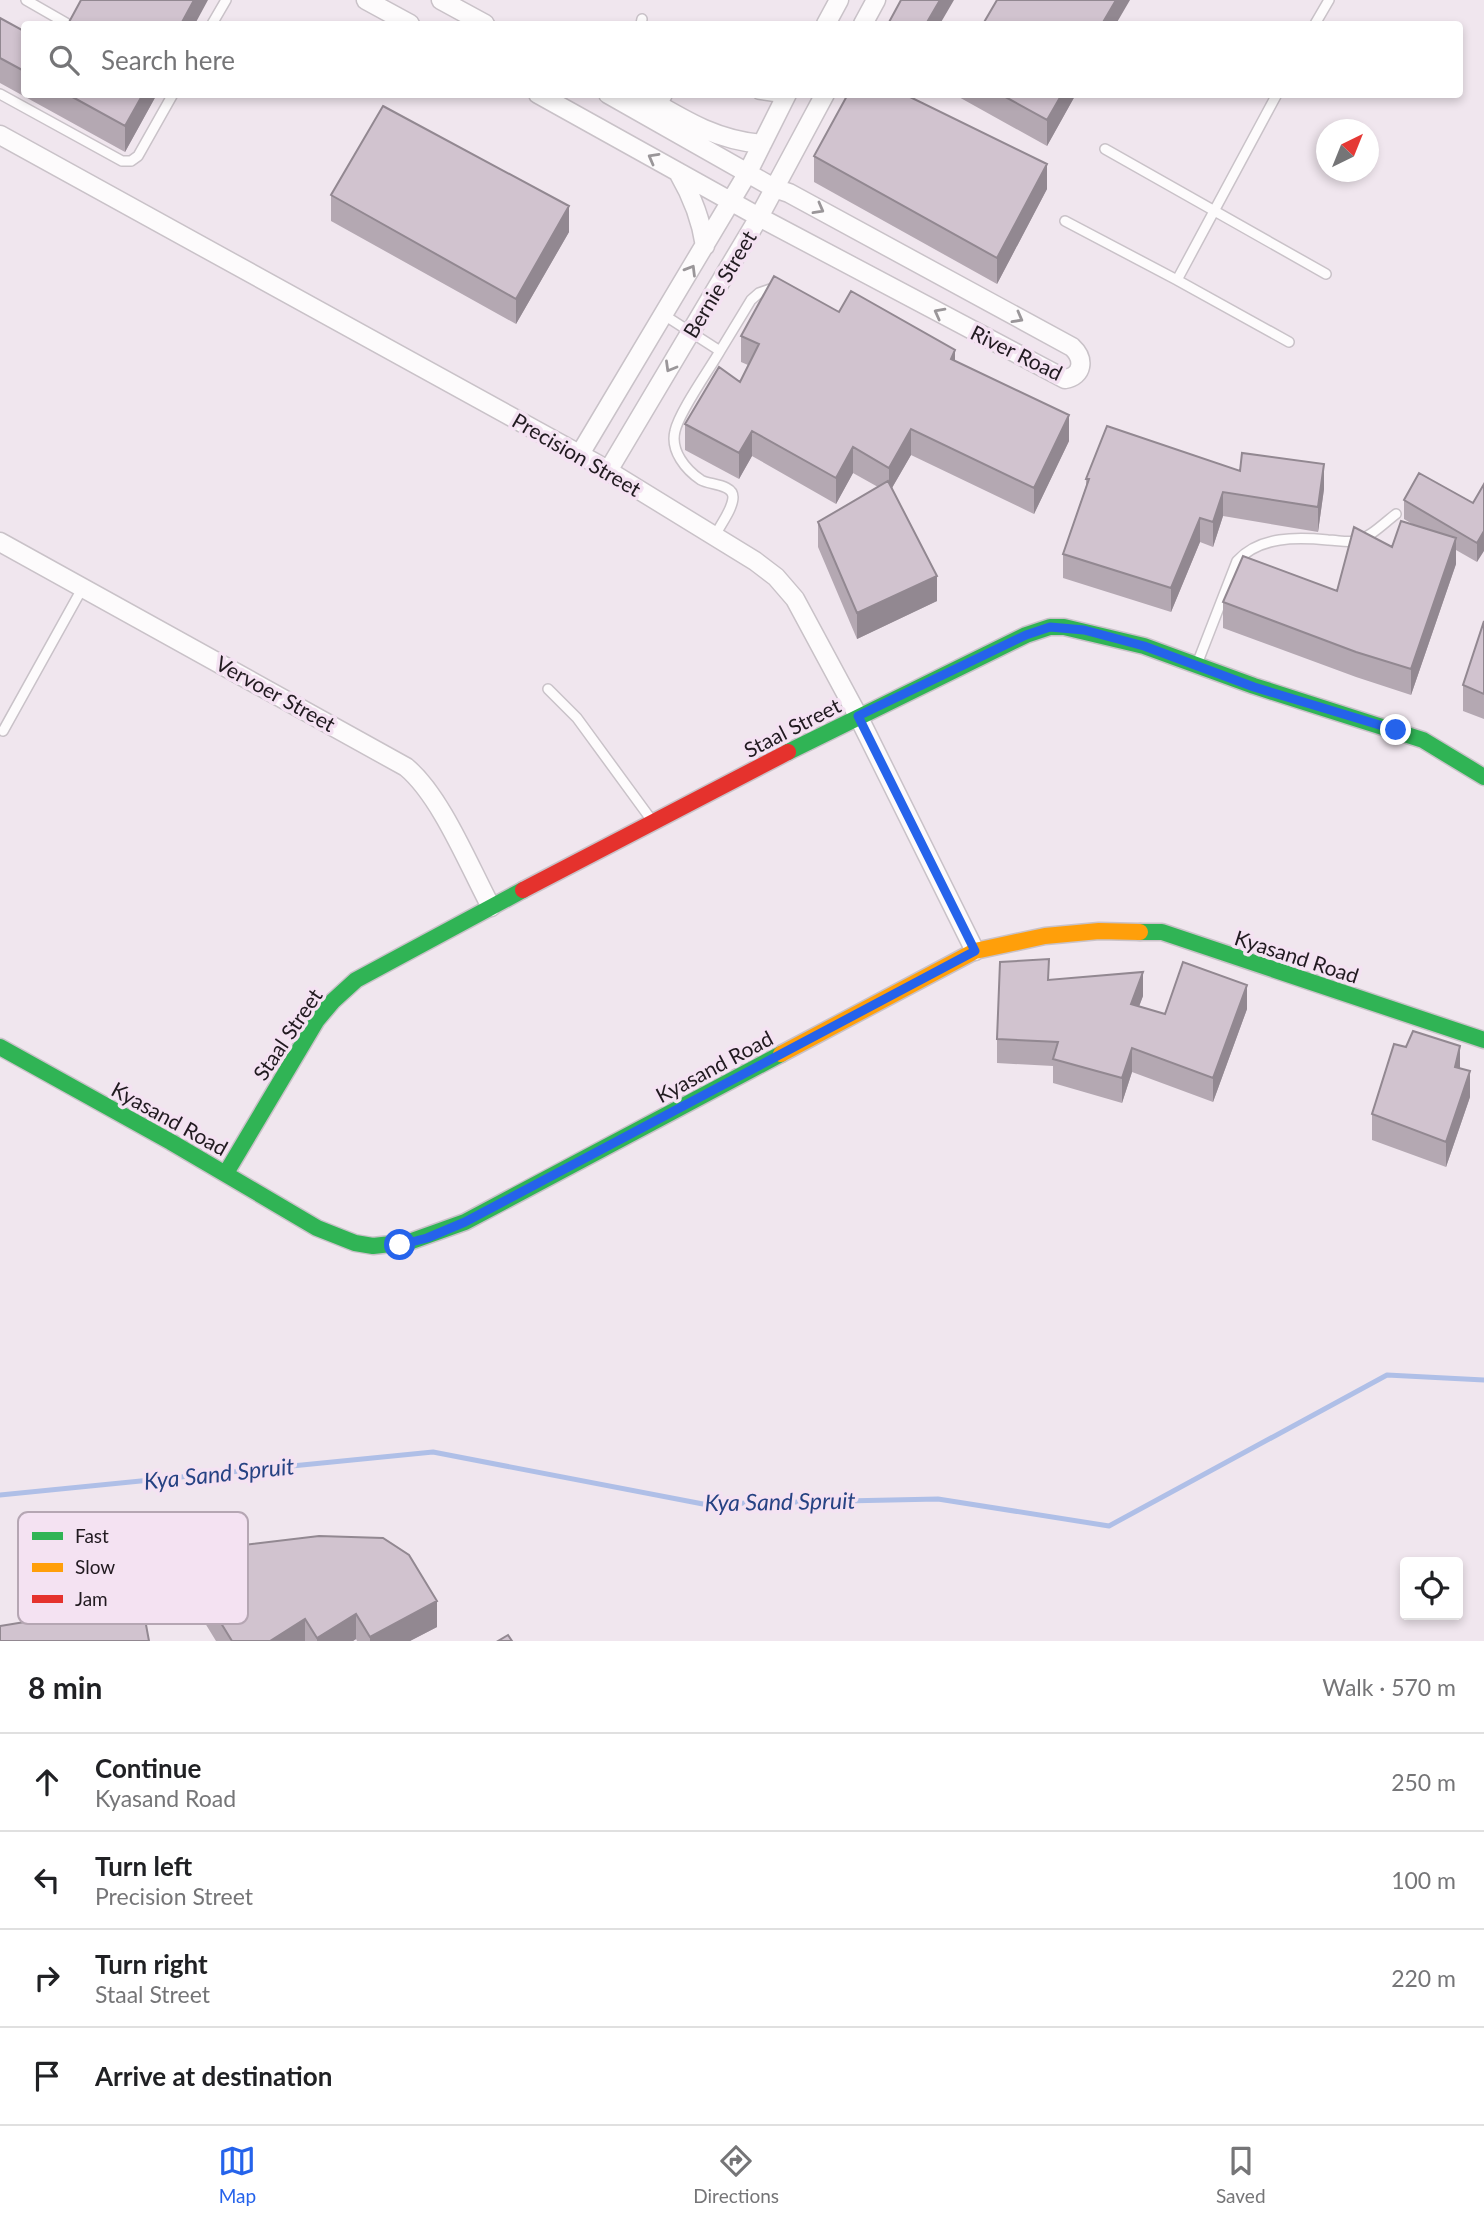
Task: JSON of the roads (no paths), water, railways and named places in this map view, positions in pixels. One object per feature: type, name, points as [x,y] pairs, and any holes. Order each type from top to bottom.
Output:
[{"type":"street","points":[[366,0],[405,21]]},
{"type":"street","points":[[441,0],[480,21]]},
{"type":"street","points":[[828,21],[839,0]]},
{"type":"street","points":[[865,21],[877,0]]},
{"type":"street","name":"River Road","points":[[545,98],[759,217],[1065,379],[1075,376],[1079,370],[1081,358],[1072,347],[800,199],[747,174],[615,98]]},
{"type":"street","name":"Bernie Street","points":[[580,454],[747,174],[785,98]]},
{"type":"street","name":"Bernie Street","points":[[608,471],[759,217],[823,98]]},
{"type":"street","points":[[665,101],[720,137],[737,142],[762,144]]},
{"type":"street","name":"Precision Street","points":[[0,135],[580,454],[755,561],[776,577],[795,599],[858,716],[975,951]]},
{"type":"street","points":[[677,171],[692,195],[702,225],[705,246]]},
{"type":"street","name":"Vervoer Street","points":[[0,542],[406,767],[417,776],[433,797],[491,907]]},
{"type":"street","name":"Staal Street","points":[[226,1173],[301,1044],[333,1001],[356,980],[858,716],[1026,635],[1050,627],[1096,633],[1144,646],[1254,687],[1423,740],[1484,777]]},
{"type":"street","name":"Kyasand Road","points":[[0,1047],[301,1218],[348,1241],[373,1246],[400,1245],[427,1238],[476,1216],[975,951],[1058,934],[1099,931],[1161,932],[1484,1040]]},
{"type":"lane","points":[[26,0],[63,21]]},
{"type":"lane","points":[[214,21],[226,0]]},
{"type":"lane","points":[[1317,21],[1329,0]]},
{"type":"lane","points":[[0,94],[122,160],[131,160],[138,156],[171,98]]},
{"type":"lane","points":[[1177,280],[1275,98]]},
{"type":"lane","points":[[1105,149],[1326,274]]},
{"type":"lane","points":[[1065,221],[1289,342]]},
{"type":"lane","points":[[715,536],[733,497],[725,487],[703,482],[681,461],[674,441],[678,422],[751,300],[759,293],[780,286],[791,292]]},
{"type":"lane","points":[[663,315],[720,351]]},
{"type":"lane","points":[[1196,666],[1237,561],[1244,553],[1255,546],[1283,539],[1353,542],[1363,539],[1396,514]]},
{"type":"lane","points":[[3,731],[83,587]]},
{"type":"lane","points":[[548,689],[573,712],[653,823]]},
{"type":"waterway","name":"Kya Sand Spruit","points":[[0,1495],[433,1452],[703,1504],[938,1499],[1109,1526],[1387,1375],[1484,1380]]}]
